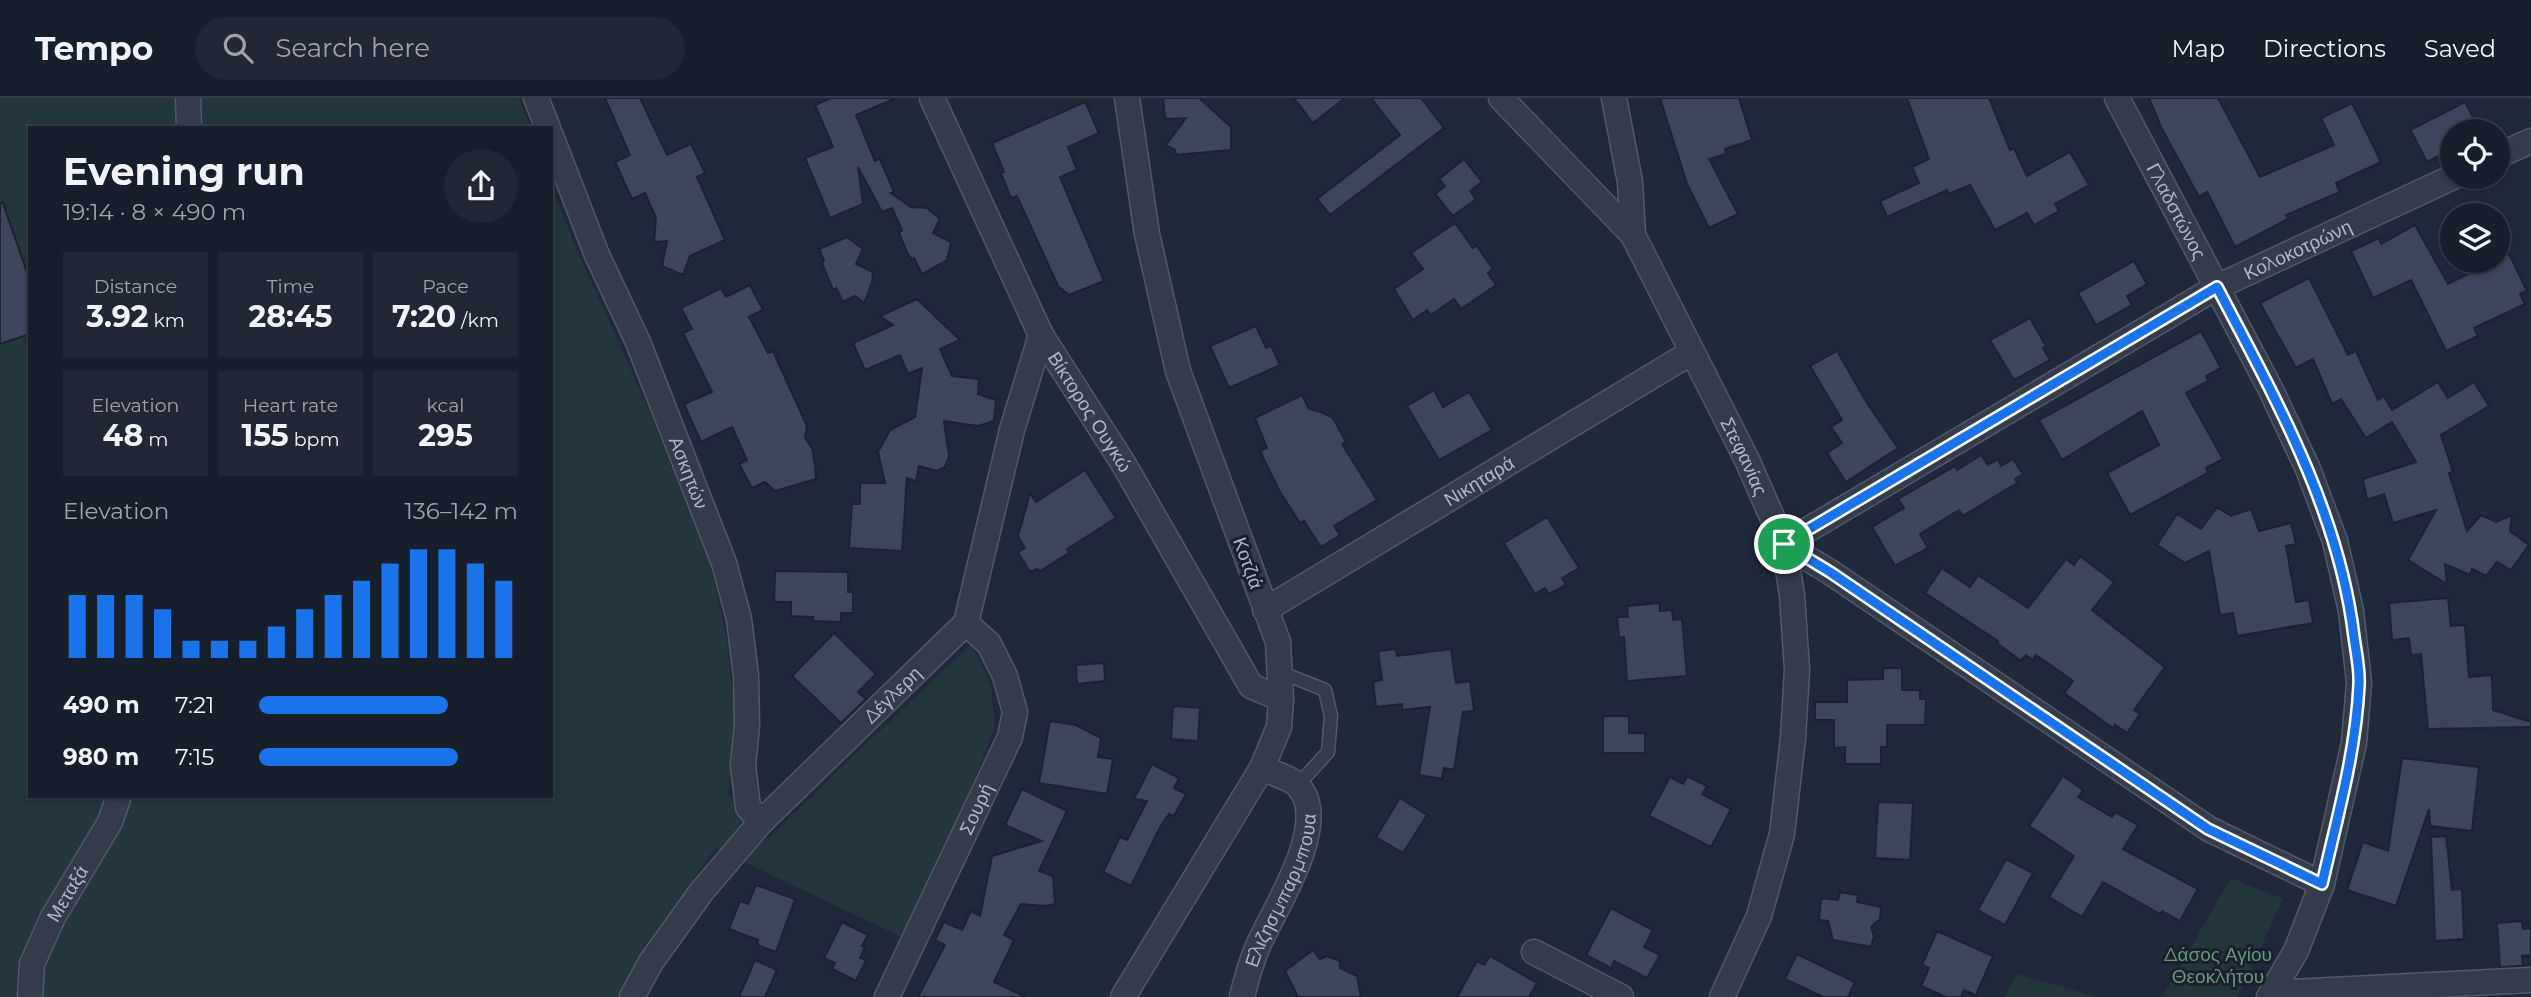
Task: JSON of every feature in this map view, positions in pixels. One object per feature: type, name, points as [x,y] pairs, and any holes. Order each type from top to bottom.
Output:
[{"type":"street","points":[[188,98],[189,126]]},
{"type":"street","points":[[537,98],[547,126]]},
{"type":"street","name":"Βίκτορος Ουγκώ","points":[[932,98],[1041,335],[1123,463],[1251,686],[1281,699]]},
{"type":"street","name":"Κοτζιά","points":[[1127,98],[1147,234],[1178,371],[1278,642],[1281,699],[1279,727],[1262,768],[1221,832],[1127,996]]},
{"type":"street","name":"Στεφανίας","points":[[1501,98],[1633,235],[1748,460],[1784,544],[1792,595],[1797,670],[1793,738],[1782,834],[1759,916],[1722,997]]},
{"type":"street","points":[[1614,98],[1630,182],[1633,235]]},
{"type":"street","name":"Γλαδστώνος","points":[[2117,98],[2271,390],[2308,470],[2334,541],[2351,611],[2359,682],[2354,743],[2322,884],[2296,951],[2271,995]]},
{"type":"street","name":"Ασκητών","points":[[553,141],[597,255],[638,342],[724,563],[739,619],[746,676],[744,766],[748,807],[761,822]]},
{"type":"street","points":[[2510,150],[2531,141]]},
{"type":"street","name":"Κολοκοτρώνη","points":[[1784,544],[2217,287],[2440,183]]},
{"type":"street","points":[[966,623],[1012,430],[1041,335]]},
{"type":"street","name":"Νικηταρά","points":[[1265,610],[1692,352]]},
{"type":"street","points":[[1784,544],[1830,572],[2208,829],[2322,884]]},
{"type":"street","name":"Δέγλερη","points":[[632,997],[651,962],[702,891],[761,822],[966,623]]},
{"type":"street","name":"Σουρή","points":[[887,997],[1010,737],[1015,712],[1005,676],[989,644],[966,623]]},
{"type":"street","name":"Ελιζησμπαρμπουα","points":[[1242,997],[1256,950],[1303,852],[1308,822],[1307,799],[1298,785],[1262,768]]},
{"type":"street","name":"Μεταξά","points":[[30,997],[32,964],[52,917],[110,822],[118,798]]},
{"type":"street","points":[[1534,952],[1621,997]]},
{"type":"street","points":[[2271,995],[2531,980]]},
{"type":"lane","points":[[1279,672],[1325,690],[1331,716],[1328,752],[1298,785]]},
{"type":"green space","points":[[0,98],[519,98],[529,126],[28,126],[28,798],[553,798],[553,188],[574,244],[645,401],[710,563],[727,639],[735,721],[728,794],[765,841],[971,644],[991,685],[995,727],[974,781],[901,937],[715,848],[648,944],[620,997],[0,997]]},
{"type":"green space","name":"Δάσος Αγίου Θεοκλήτου","points":[[2231,878],[2283,899],[2238,997],[2162,997]]},
{"type":"green space","points":[[2017,974],[2098,997],[2004,997]]},
{"type":"building","points":[[605,98],[640,98],[667,155],[691,144],[705,173],[697,177],[725,240],[690,256],[683,275],[662,266],[667,241],[654,242],[656,218],[645,193],[632,199],[615,162],[630,155]]},
{"type":"building","points":[[831,98],[896,98],[856,115],[875,161],[880,159],[894,192],[891,193],[911,207],[927,208],[940,219],[933,233],[951,242],[947,260],[922,274],[914,258],[911,259],[906,250],[899,233],[902,230],[892,208],[882,212],[858,167],[863,204],[830,218],[805,158],[833,147],[815,105]]},
{"type":"building","points":[[1163,98],[1199,98],[1231,127],[1231,150],[1176,155],[1175,150],[1166,145],[1186,118],[1165,119]]},
{"type":"building","points":[[1294,98],[1345,98],[1313,123]]},
{"type":"building","points":[[1371,98],[1421,98],[1444,128],[1330,215],[1317,199],[1400,135]]},
{"type":"building","points":[[1660,98],[1739,98],[1752,140],[1725,149],[1726,154],[1709,159],[1738,214],[1709,228],[1687,184]]},
{"type":"building","points":[[1907,98],[1989,98],[2010,150],[2014,148],[2027,176],[2070,152],[2089,185],[2055,204],[2059,211],[2034,225],[2027,213],[1995,230],[1970,185],[1949,194],[1947,190],[1887,217],[1880,201],[1919,183],[1912,167],[1929,159]]},
{"type":"building","points":[[2149,98],[2218,98],[2260,177],[2334,145],[2321,118],[2352,103],[2381,162],[2336,183],[2340,192],[2286,215],[2288,219],[2235,247],[2207,192],[2199,197],[2162,129]]},
{"type":"building","points":[[1085,102],[1099,133],[1068,147],[1077,170],[1060,177],[1104,281],[1069,295],[1058,286],[1017,196],[1011,198],[992,143]]},
{"type":"building","points":[[2465,102],[2474,119],[2440,119],[2440,155],[2427,162],[2411,131],[2408,131]]},
{"type":"building","points":[[1464,159],[1482,182],[1470,191],[1476,199],[1453,216],[1435,194],[1445,186],[1439,179]]},
{"type":"building","points":[[0,203],[3,203],[28,275],[28,335],[0,344]]},
{"type":"building","points":[[1455,223],[1473,248],[1476,245],[1493,269],[1488,273],[1496,285],[1461,309],[1454,299],[1431,315],[1427,310],[1413,320],[1394,289],[1423,269],[1411,253]]},
{"type":"building","points":[[2415,225],[2448,284],[2470,273],[2510,273],[2510,256],[2527,291],[2520,294],[2525,304],[2474,328],[2478,336],[2446,351],[2411,280],[2373,298],[2351,251],[2379,238],[2381,244]]},
{"type":"building","points":[[847,237],[863,249],[856,264],[873,272],[872,283],[864,303],[855,296],[843,302],[836,288],[833,290],[822,263],[824,261],[819,249]]},
{"type":"building","points":[[2134,261],[2147,284],[2127,296],[2132,305],[2096,325],[2078,293]]},
{"type":"building","points":[[2309,278],[2348,355],[2356,351],[2378,400],[2384,396],[2392,410],[2438,382],[2448,398],[2474,382],[2489,406],[2441,435],[2453,472],[2449,473],[2467,531],[2481,515],[2496,522],[2512,515],[2510,531],[2529,545],[2511,570],[2497,562],[2486,576],[2472,569],[2470,575],[2445,564],[2447,584],[2408,560],[2436,510],[2393,523],[2384,494],[2367,500],[2363,479],[2416,462],[2392,422],[2366,438],[2341,399],[2332,404],[2313,359],[2296,368],[2260,303]]},
{"type":"building","points":[[750,285],[763,310],[749,317],[768,353],[773,351],[807,426],[805,438],[812,448],[815,465],[816,479],[775,491],[765,482],[752,488],[739,464],[747,460],[732,427],[701,442],[684,404],[712,392],[683,333],[692,329],[681,308],[721,288],[726,297]]},
{"type":"building","points":[[917,299],[960,340],[940,349],[952,376],[979,379],[978,394],[996,400],[994,421],[978,426],[944,421],[949,456],[945,467],[937,471],[919,466],[916,481],[907,478],[902,551],[849,548],[852,504],[860,504],[860,483],[885,483],[878,452],[890,430],[915,417],[922,368],[908,374],[900,355],[865,370],[853,343],[893,325],[880,316]]},
{"type":"building","points":[[2030,318],[2046,346],[2043,348],[2050,360],[2014,380],[1990,340]]},
{"type":"building","points":[[1256,326],[1266,348],[1271,346],[1280,365],[1229,388],[1210,346]]},
{"type":"building","points":[[2201,331],[2221,368],[2206,376],[2208,381],[2186,393],[2223,459],[2206,468],[2208,473],[2130,515],[2107,473],[2159,445],[2142,411],[2062,460],[2039,420]]},
{"type":"building","points":[[1837,351],[1867,403],[1898,448],[1846,482],[1827,453],[1842,443],[1831,427],[1842,420],[1810,366]]},
{"type":"building","points":[[1434,390],[1443,407],[1469,392],[1492,430],[1439,460],[1407,406]]},
{"type":"building","points":[[1302,395],[1309,409],[1333,418],[1346,442],[1342,444],[1377,500],[1334,526],[1340,535],[1321,547],[1304,521],[1300,523],[1280,492],[1260,451],[1267,448],[1255,418]]},
{"type":"building","points":[[1981,455],[1988,465],[1998,459],[2001,466],[2013,459],[2023,474],[2015,479],[2017,483],[1963,516],[1959,510],[1920,534],[1928,548],[1895,566],[1872,527],[1904,508],[1898,499],[1955,466],[1957,470]]},
{"type":"building","points":[[1085,470],[1116,518],[1067,549],[1069,553],[1040,571],[1037,569],[1030,572],[1018,552],[1025,548],[1018,536],[1030,493],[1036,502]]},
{"type":"building","points":[[2217,507],[2231,516],[2251,509],[2259,531],[2291,523],[2296,544],[2286,546],[2296,602],[2309,600],[2313,623],[2237,636],[2233,613],[2220,615],[2209,551],[2185,563],[2157,545],[2177,514],[2201,529]]},
{"type":"building","points":[[1547,517],[1579,568],[1562,578],[1566,585],[1549,594],[1545,588],[1535,594],[1504,543]]},
{"type":"building","points":[[2080,556],[2114,582],[2092,610],[2165,667],[2134,710],[2140,714],[2127,733],[2115,725],[2113,728],[2064,693],[2073,681],[2036,655],[2033,660],[2026,655],[2021,661],[1997,643],[1998,641],[1925,593],[1942,568],[1970,587],[1978,575],[2028,608],[2066,559],[2074,565]]},
{"type":"building","points":[[775,571],[848,572],[848,592],[853,592],[853,613],[841,613],[841,622],[813,621],[813,617],[791,616],[791,602],[774,602]]},
{"type":"building","points":[[2448,598],[2451,626],[2465,625],[2469,677],[2492,675],[2493,710],[2531,722],[2531,727],[2428,729],[2421,654],[2411,655],[2409,638],[2392,640],[2389,603]]},
{"type":"building","points":[[1660,603],[1660,611],[1672,610],[1673,620],[1682,619],[1687,676],[1627,681],[1624,637],[1619,638],[1617,617],[1628,617],[1627,606]]},
{"type":"building","points":[[834,633],[876,674],[858,692],[866,699],[841,723],[792,676]]},
{"type":"building","points":[[1396,649],[1397,656],[1451,649],[1456,683],[1470,681],[1474,711],[1463,712],[1454,770],[1444,768],[1442,779],[1419,775],[1430,707],[1402,710],[1402,704],[1376,707],[1373,682],[1382,680],[1378,651]]},
{"type":"building","points":[[1104,663],[1105,681],[1077,684],[1076,665]]},
{"type":"building","points":[[1883,668],[1902,668],[1902,690],[1920,690],[1920,699],[1926,699],[1925,725],[1887,725],[1887,747],[1881,747],[1881,764],[1845,764],[1845,747],[1834,748],[1834,720],[1815,720],[1815,702],[1847,702],[1847,680],[1883,679]]},
{"type":"building","points":[[1173,706],[1200,708],[1198,741],[1171,739]]},
{"type":"building","points":[[1603,716],[1629,716],[1629,733],[1645,733],[1645,753],[1603,753]]},
{"type":"building","points":[[1050,721],[1076,725],[1101,738],[1098,757],[1113,759],[1107,794],[1039,783]]},
{"type":"building","points":[[2402,758],[2479,767],[2472,831],[2430,826],[2429,809],[2396,906],[2347,890],[2363,842],[2388,851]]},
{"type":"building","points":[[1152,764],[1179,778],[1174,788],[1186,794],[1174,816],[1169,814],[1160,827],[1131,886],[1103,872],[1120,837],[1127,840],[1147,801],[1134,799]]},
{"type":"building","points":[[1687,776],[1707,786],[1702,794],[1731,809],[1711,847],[1649,816],[1670,777],[1683,784]]},
{"type":"building","points":[[2063,776],[2083,790],[2078,797],[2112,817],[2115,812],[2138,825],[2123,849],[2198,889],[2180,921],[2162,911],[2160,914],[2103,882],[2082,917],[2049,897],[2074,856],[2029,826]]},
{"type":"building","points":[[1022,789],[1067,811],[1039,871],[1053,876],[1055,904],[1021,904],[1004,935],[1014,940],[994,982],[1026,997],[918,997],[945,945],[935,940],[944,922],[962,930],[971,911],[980,916],[992,856],[1042,841],[1005,825]]},
{"type":"building","points":[[1400,798],[1427,815],[1403,853],[1376,837]]},
{"type":"building","points":[[1878,802],[1913,803],[1910,860],[1875,858]]},
{"type":"building","points":[[2446,836],[2452,890],[2462,889],[2464,939],[2435,941],[2431,837]]},
{"type":"building","points":[[2006,859],[2033,873],[2005,925],[1978,910]]},
{"type":"building","points":[[756,885],[795,899],[776,952],[757,945],[758,940],[729,929],[740,901],[748,904]]},
{"type":"building","points":[[1840,892],[1858,895],[1857,902],[1881,907],[1880,919],[1871,927],[1874,936],[1871,947],[1833,940],[1828,921],[1819,920],[1821,898],[1838,900]]},
{"type":"building","points":[[1611,908],[1653,930],[1644,947],[1660,955],[1647,978],[1614,961],[1611,968],[1586,955]]},
{"type":"building","points":[[2522,921],[2523,929],[2531,928],[2531,955],[2522,956],[2523,966],[2500,967],[2497,923]]},
{"type":"building","points":[[842,922],[868,935],[860,958],[866,960],[856,981],[832,969],[835,963],[824,958]]},
{"type":"building","points":[[1937,931],[1993,956],[1976,995],[1964,990],[1961,997],[1946,997],[1921,986],[1929,968],[1922,965]]},
{"type":"building","points":[[1313,950],[1320,959],[1327,956],[1340,961],[1340,968],[1357,976],[1361,997],[1298,997],[1285,971]]},
{"type":"building","points":[[1797,954],[1855,982],[1848,997],[1823,997],[1785,979]]},
{"type":"building","points":[[1490,956],[1537,983],[1529,997],[1457,997],[1477,961],[1484,965]]},
{"type":"building","points":[[755,960],[777,970],[765,997],[739,997]]},
{"type":"route","points":[[2217,287],[2271,390],[2308,470],[2334,541],[2351,611],[2359,682],[2354,743],[2322,884],[2208,829],[1830,572],[1784,544],[2217,287]]}]
